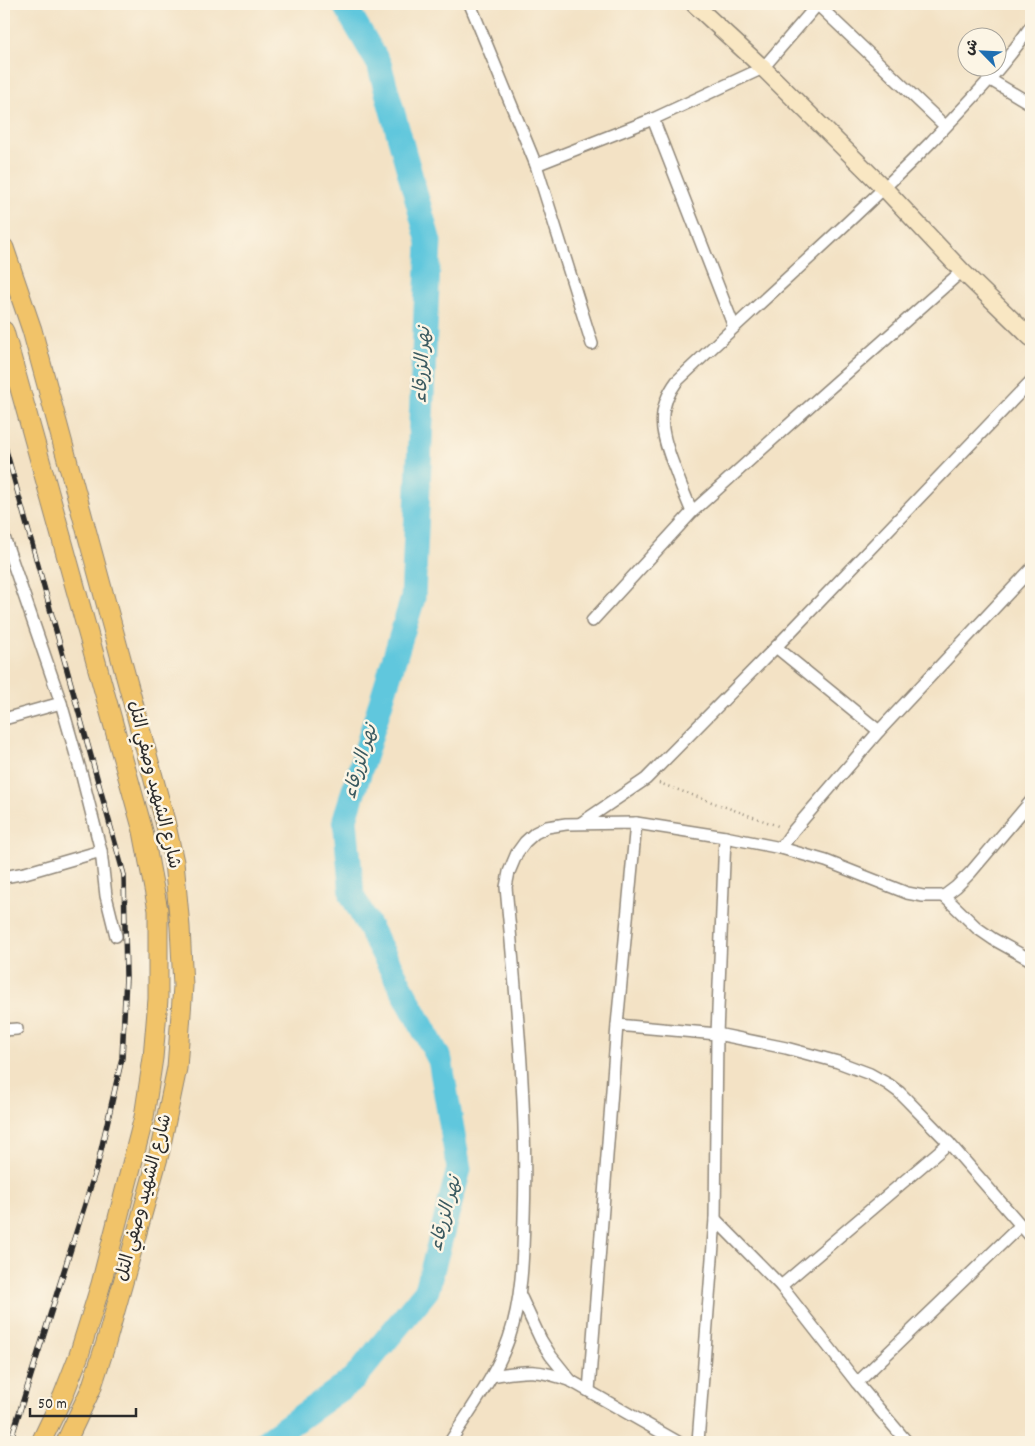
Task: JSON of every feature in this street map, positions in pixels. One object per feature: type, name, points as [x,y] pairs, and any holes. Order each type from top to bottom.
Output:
[{"type":"main road","name":"شارع الشهيد وصفي التل","points":[[4,248],[32,330],[165,821],[174,862],[180,927],[183,986],[177,1068],[159,1154],[106,1344],[91,1389],[66,1442]]},
{"type":"main road","name":"شارع الشهيد وصفي التل","points":[[4,331],[144,831],[158,910],[158,999],[153,1058],[144,1117],[101,1284],[79,1355],[63,1396],[41,1442]]},
{"type":"street","points":[[470,4],[536,166],[592,344]]},
{"type":"street","points":[[694,4],[763,68],[1031,338]]},
{"type":"street","points":[[536,166],[653,119],[763,68],[818,4],[945,126]]},
{"type":"street","points":[[692,512],[665,444],[662,431],[662,414],[670,390],[677,381],[734,327],[884,189],[989,79],[1031,26]]},
{"type":"street","points":[[989,79],[1031,104]]},
{"type":"street","points":[[653,119],[734,327]]},
{"type":"street","points":[[592,621],[692,512],[962,270]]},
{"type":"street","points":[[581,823],[646,779],[776,647],[1031,380]]},
{"type":"street","points":[[4,537],[61,704],[82,776],[101,851],[106,896],[116,936]]},
{"type":"street","points":[[781,848],[793,831],[879,731],[1031,569]]},
{"type":"street","points":[[776,647],[879,731]]},
{"type":"street","points":[[4,719],[61,704]]},
{"type":"street","points":[[450,1442],[502,1357],[510,1336],[520,1295],[525,1198],[524,1126],[519,1027],[506,887],[509,872],[525,842],[535,833],[547,827],[581,823],[636,823],[781,848],[826,861],[907,893],[923,896],[944,896],[971,872],[1031,801]]},
{"type":"street","points":[[589,1391],[617,1024],[636,823]]},
{"type":"street","points":[[698,1442],[715,1219],[717,1034],[725,837]]},
{"type":"street","points":[[4,877],[25,873],[101,851]]},
{"type":"street","points":[[944,896],[977,928],[1031,960]]},
{"type":"street","points":[[617,1024],[717,1034],[786,1048],[838,1062],[870,1074],[899,1092],[949,1143],[1031,1237]]},
{"type":"street","points":[[4,1030],[17,1029]]},
{"type":"street","points":[[781,1286],[949,1143]]},
{"type":"street","points":[[715,1219],[781,1286],[857,1383],[907,1442]]},
{"type":"street","points":[[857,1383],[1021,1225]]},
{"type":"street","points":[[520,1295],[541,1340],[571,1381]]},
{"type":"street","points":[[492,1376],[512,1372],[536,1371],[555,1375],[571,1381],[678,1442]]},
{"type":"path","points":[[646,779],[793,831]]},
{"type":"waterway","name":"نهر الزرقاء","points":[[265,1442],[354,1379],[427,1290],[459,1169],[440,1060],[352,895],[345,819],[413,598],[429,242],[379,64],[344,4]]},
{"type":"railway","points":[[4,443],[124,875],[126,977],[122,1058],[98,1163],[10,1442]]}]
